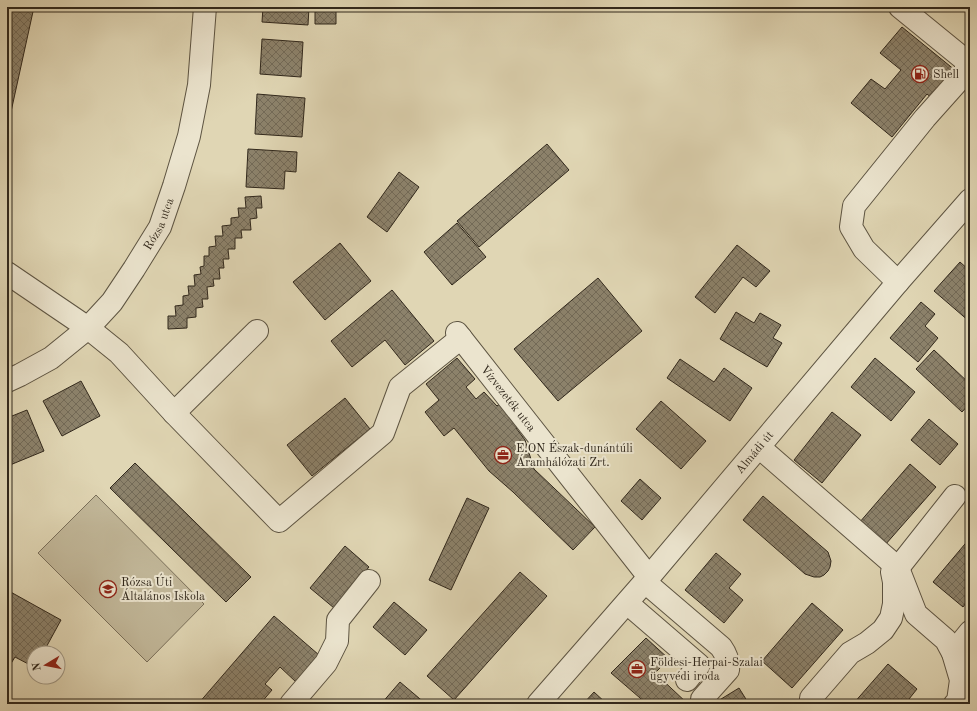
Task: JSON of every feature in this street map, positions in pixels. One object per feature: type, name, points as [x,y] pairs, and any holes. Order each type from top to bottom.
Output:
[{"type":"street","name":"Rózsa utca","points":[[7,381],[51,358],[88,328],[112,302],[160,227],[189,136],[199,85],[205,7]]},
{"type":"street","points":[[898,282],[864,249],[851,227],[854,206],[925,118],[967,71],[965,60],[900,7]]},
{"type":"street","name":"Almádi út","points":[[538,704],[647,580],[898,282],[970,200]]},
{"type":"street","points":[[7,273],[88,328],[119,353],[174,413],[257,331]]},
{"type":"street","name":"Vízvezeték utca","points":[[174,413],[279,521],[383,433],[400,387],[459,336],[647,580],[721,647],[729,664],[728,670],[702,699]]},
{"type":"street","points":[[759,447],[894,564],[916,614],[946,640],[953,652],[961,680],[958,701],[955,704]]},
{"type":"street","points":[[811,698],[850,654],[883,630],[891,618],[894,604],[894,564],[955,496]]},
{"type":"street","points":[[291,704],[326,663],[337,641],[338,620],[369,581]]},
{"type":"street","points":[[627,603],[699,665],[686,680]]},
{"type":"street","points":[[953,652],[970,632]]},
{"type":"shaded area","points":[[96,495],[204,604],[147,662],[38,553]]},
{"type":"building","points":[[7,7],[34,7],[7,130]]},
{"type":"building","points":[[263,7],[309,7],[308,25],[262,22]]},
{"type":"building","points":[[315,7],[336,7],[336,24],[315,24]]},
{"type":"building","points":[[902,27],[961,75],[938,103],[927,94],[892,137],[851,103],[871,79],[885,89],[901,70],[880,53]]},
{"type":"building","points":[[262,39],[303,42],[301,77],[260,74]]},
{"type":"building","points":[[257,94],[305,98],[302,137],[255,134]]},
{"type":"building","points":[[547,144],[569,170],[479,247],[457,221]]},
{"type":"building","points":[[248,149],[297,152],[296,172],[285,171],[284,189],[246,187]]},
{"type":"building","points":[[399,172],[419,187],[387,232],[367,217]]},
{"type":"building","points":[[261,196],[262,208],[256,208],[257,218],[250,219],[251,230],[241,230],[242,238],[235,238],[235,249],[228,249],[229,259],[223,259],[224,268],[219,268],[220,279],[213,279],[214,286],[207,287],[208,299],[202,299],[203,307],[196,308],[196,317],[187,318],[187,328],[168,329],[168,316],[176,316],[175,306],[183,305],[183,296],[189,295],[188,286],[195,286],[194,275],[201,274],[200,267],[204,266],[204,256],[209,256],[209,247],[216,246],[215,236],[223,236],[222,226],[231,225],[231,218],[239,217],[238,208],[246,208],[245,197]]},
{"type":"building","points":[[457,223],[486,257],[452,285],[424,252]]},
{"type":"building","points":[[340,243],[371,281],[325,320],[293,282]]},
{"type":"building","points":[[737,245],[770,271],[756,287],[743,277],[715,313],[695,297]]},
{"type":"building","points":[[960,262],[970,271],[970,322],[934,291]]},
{"type":"building","points":[[598,278],[642,331],[558,401],[514,349]]},
{"type":"building","points":[[392,290],[434,341],[405,365],[385,340],[352,367],[331,341]]},
{"type":"building","points":[[921,302],[935,314],[925,326],[938,338],[918,362],[890,338]]},
{"type":"building","points":[[736,312],[754,323],[760,313],[781,325],[773,338],[782,343],[767,367],[720,339]]},
{"type":"building","points":[[934,350],[970,384],[970,403],[962,412],[916,369]]},
{"type":"building","name":"E.ON Észak-dunántúli Áramhálózati Zrt.","points":[[457,358],[475,379],[466,387],[476,399],[484,392],[497,406],[503,401],[522,423],[516,428],[525,440],[534,469],[595,527],[573,550],[489,471],[454,428],[444,436],[425,412],[439,400],[426,384]]},
{"type":"building","points":[[875,358],[915,392],[891,421],[851,387]]},
{"type":"building","points":[[680,359],[714,382],[724,368],[752,388],[730,421],[667,378]]},
{"type":"building","points":[[81,381],[100,416],[62,436],[43,401]]},
{"type":"building","points":[[345,398],[370,429],[312,476],[287,445]]},
{"type":"building","points":[[661,401],[706,441],[681,469],[636,429]]},
{"type":"building","points":[[27,410],[44,451],[10,465],[7,457],[7,418]]},
{"type":"building","points":[[832,412],[861,435],[822,483],[794,460]]},
{"type":"building","points":[[929,419],[958,444],[940,465],[911,440]]},
{"type":"building","points":[[135,463],[251,577],[226,602],[110,488]]},
{"type":"building","points":[[910,464],[936,487],[885,545],[859,523]]},
{"type":"building","points":[[640,479],[661,498],[642,520],[621,501]]},
{"type":"building","points":[[763,496],[828,552],[831,561],[830,567],[824,575],[814,577],[805,574],[743,520]]},
{"type":"building","points":[[467,498],[489,508],[451,590],[429,580]]},
{"type":"building","points":[[970,538],[970,598],[963,607],[933,582]]},
{"type":"building","points":[[345,546],[369,567],[334,608],[310,588]]},
{"type":"building","points":[[716,553],[741,574],[729,588],[743,600],[724,623],[685,590]]},
{"type":"building","points":[[520,572],[547,596],[454,700],[427,676]]},
{"type":"building","points":[[7,590],[61,620],[47,645],[26,645],[26,663],[15,657],[7,670]]},
{"type":"building","points":[[394,602],[427,630],[405,655],[373,627]]},
{"type":"building","points":[[812,603],[843,630],[792,688],[762,661]]},
{"type":"building","points":[[274,616],[319,655],[296,682],[280,667],[265,684],[272,690],[260,704],[198,704]]},
{"type":"building","points":[[646,638],[669,659],[655,673],[688,704],[647,704],[611,673]]},
{"type":"building","points":[[888,664],[917,689],[905,704],[853,704]]},
{"type":"building","points":[[400,682],[426,704],[381,704]]},
{"type":"building","points":[[739,688],[749,704],[713,704]]},
{"type":"building","points":[[594,692],[607,704],[583,704]]},
{"type":"place","name":"Shell","points":[[920,74]]},
{"type":"place","name":"E.ON Észak-dunántúli Áramhálózati Zrt.","points":[[503,455]]},
{"type":"place","name":"Rózsa Úti Általános Iskola","points":[[108,589]]},
{"type":"place","name":"Földesi-Herpai-Szalai ügyvédi iroda","points":[[637,669]]}]
